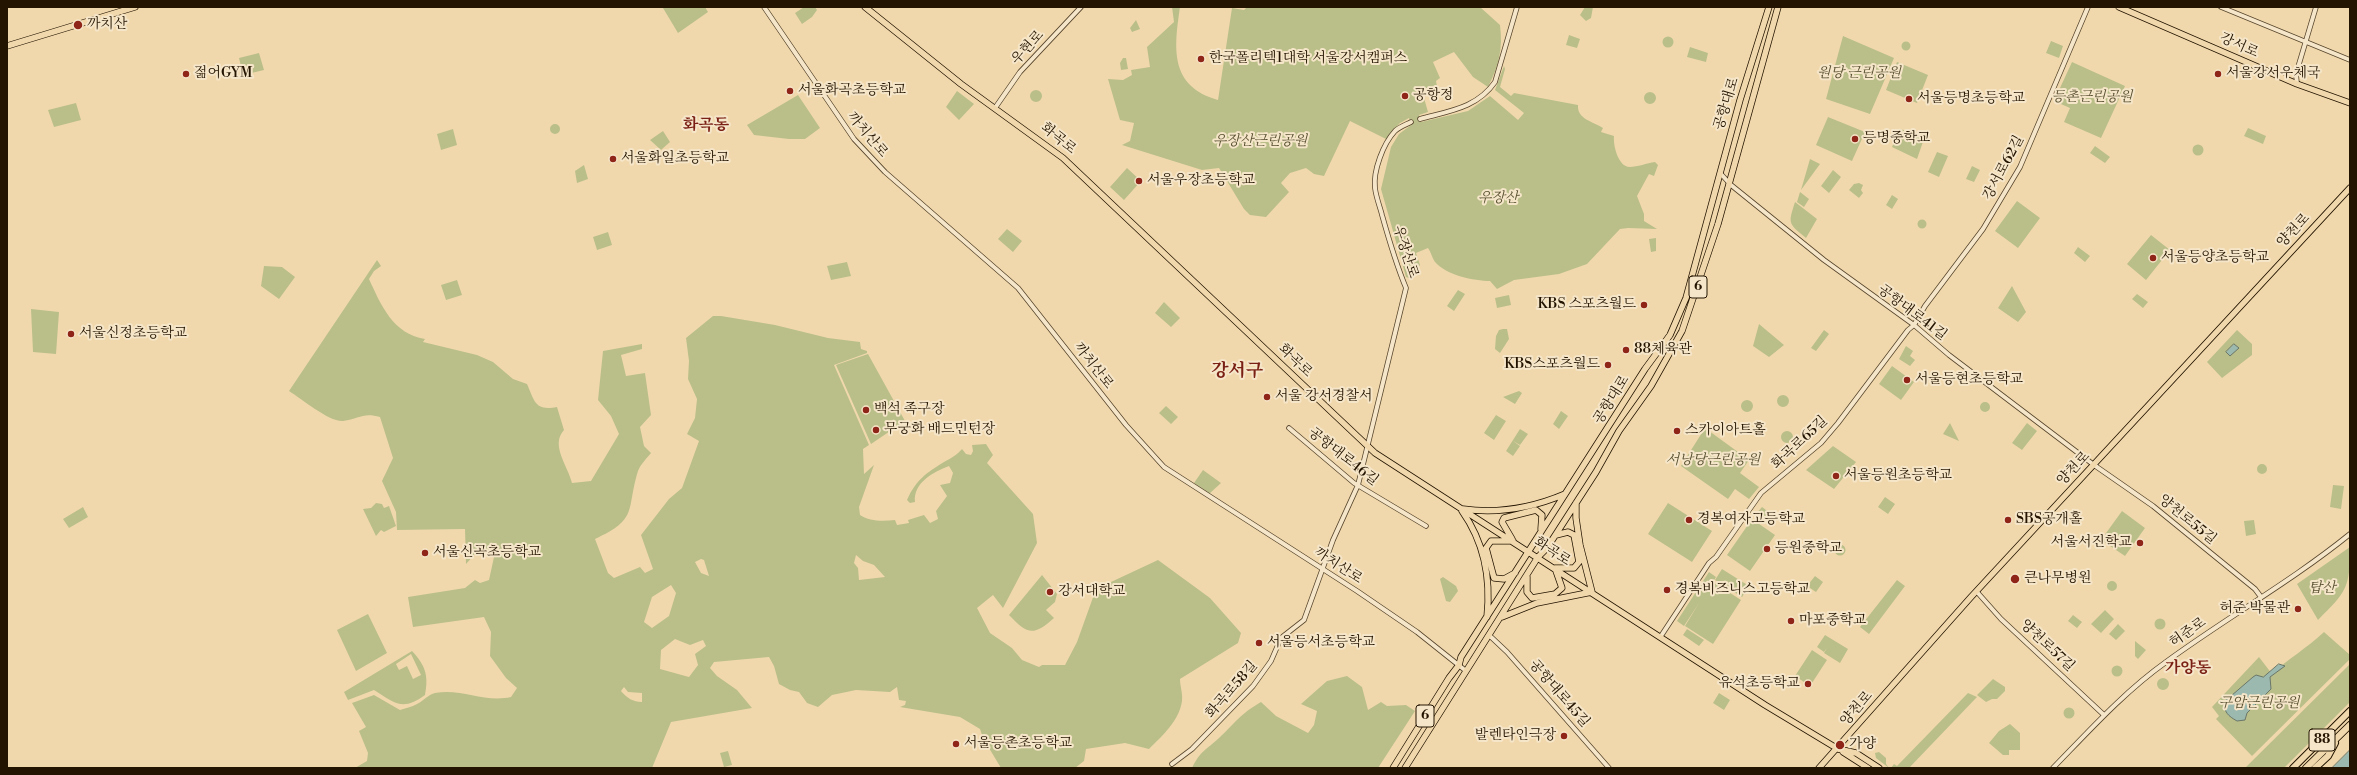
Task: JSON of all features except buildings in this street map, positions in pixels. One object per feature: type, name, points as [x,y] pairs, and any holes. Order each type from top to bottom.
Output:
[{"type":"highway","name":"88","points":[[2293,768],[2350,711]]},
{"type":"highway","name":"88","points":[[2306,768],[2350,725]]},
{"type":"highway","points":[[2315,768],[2328,756],[2338,736]]},
{"type":"main road","points":[[7,46],[135,7]]},
{"type":"main road","name":"화곡로","points":[[865,7],[950,75],[1047,145],[1099,190],[1368,447],[1461,509],[1838,749]]},
{"type":"main road","name":"공항대로","points":[[1393,768],[1449,678],[1459,665],[1461,657],[1529,552],[1541,530],[1670,335],[1686,298],[1740,100],[1769,7]]},
{"type":"main road","name":"공항대로","points":[[1405,768],[1502,617],[1538,557],[1555,535],[1606,456],[1619,431],[1651,386],[1682,330],[1718,224],[1728,182],[1744,133],[1778,7]]},
{"type":"main road","name":"강서로","points":[[2119,7],[2297,84],[2350,103]]},
{"type":"main road","name":"양천로","points":[[1819,768],[1838,749],[1977,592],[2350,188]]},
{"type":"main road","points":[[1461,509],[1490,512],[1503,511],[1538,504],[1565,494]]},
{"type":"main road","points":[[1502,617],[1537,603],[1592,592],[1580,545],[1576,518],[1576,502]]},
{"type":"main road","points":[[1461,509],[1476,534],[1485,564],[1488,585],[1486,619]]},
{"type":"main road","points":[[1513,541],[1502,522],[1504,518],[1509,515],[1536,510],[1542,515],[1541,530]]},
{"type":"main road","points":[[1527,575],[1527,592],[1532,598],[1560,592],[1562,588],[1554,568],[1574,568],[1579,562],[1574,535],[1568,532],[1555,535]]},
{"type":"main road","points":[[1513,541],[1491,541],[1486,548],[1494,578],[1504,580],[1516,572]]},
{"type":"main road","points":[[1838,749],[1868,768]]},
{"type":"main road","points":[[1838,749],[1856,753],[1879,768]]},
{"type":"main road","points":[[1859,762],[1864,768]]},
{"type":"street","name":"까치산로","points":[[764,7],[854,139],[884,172],[1018,288],[1126,425],[1164,467],[1322,568],[1417,632],[1466,671]]},
{"type":"street","name":"우현로","points":[[995,108],[1020,72],[1081,7]]},
{"type":"street","points":[[1420,119],[1462,107],[1482,98],[1488,92],[1495,82],[1517,7]]},
{"type":"street","name":"강서로62길","points":[[1914,325],[1925,306],[1983,229],[2020,167],[2088,7]]},
{"type":"street","points":[[2221,7],[2350,60]]},
{"type":"street","points":[[2297,84],[2296,74],[2316,7]]},
{"type":"street","name":"우장산로","points":[[1368,447],[1406,288],[1396,262],[1375,188],[1376,178],[1379,163],[1391,137],[1400,127],[1411,122]]},
{"type":"street","name":"공항대로41길","points":[[1721,174],[1728,182],[1824,260],[1914,325],[1949,355],[2094,465]]},
{"type":"street","name":"화곡로65길","points":[[1661,636],[1709,563],[1716,557],[1761,493],[1821,443],[1838,423],[1908,330],[1914,325]]},
{"type":"street","name":"공항대로46길","points":[[1289,428],[1358,486],[1426,526]]},
{"type":"street","name":"화곡로58길","points":[[1172,764],[1192,749],[1253,686],[1271,661],[1281,638],[1304,620],[1322,568],[1358,486],[1368,447]]},
{"type":"street","name":"양천로55길","points":[[2094,465],[2153,506],[2255,589],[2261,597]]},
{"type":"street","name":"허준로","points":[[2053,768],[2104,715],[2164,663],[2284,583],[2350,534]]},
{"type":"street","name":"양천로57길","points":[[1977,592],[2001,619],[2104,715]]},
{"type":"street","name":"공항대로45길","points":[[1490,636],[1507,652],[1609,768]]},
{"type":"green space","points":[[705,7],[708,12],[678,33],[663,8]]},
{"type":"green space","points":[[804,7],[815,7],[817,10],[812,17],[802,24],[795,13]]},
{"type":"green space","points":[[1172,7],[1180,7],[1176,51],[1178,64],[1183,75],[1191,85],[1202,94],[1218,100],[1232,8],[1244,10],[1247,7],[1480,7],[1500,25],[1501,34],[1499,57],[1488,87],[1473,77],[1454,52],[1433,62],[1440,78],[1436,81],[1437,86],[1422,91],[1428,112],[1419,115],[1421,122],[1468,111],[1490,96],[1518,120],[1524,113],[1495,90],[1504,66],[1505,69],[1500,87],[1511,96],[1514,93],[1578,105],[1578,110],[1583,117],[1603,128],[1601,132],[1614,136],[1615,150],[1619,160],[1626,166],[1630,167],[1655,162],[1658,165],[1654,176],[1649,174],[1637,196],[1644,214],[1644,221],[1657,229],[1620,229],[1587,264],[1559,274],[1514,280],[1497,289],[1490,281],[1476,280],[1453,274],[1440,267],[1435,262],[1428,248],[1416,253],[1420,265],[1409,278],[1406,277],[1381,189],[1391,147],[1399,134],[1411,125],[1409,118],[1400,123],[1386,139],[1350,121],[1324,176],[1314,174],[1306,168],[1290,173],[1281,183],[1289,192],[1266,217],[1250,215],[1244,209],[1219,168],[1202,170],[1122,145],[1130,141],[1134,123],[1120,120],[1108,79],[1123,80],[1132,75],[1131,70],[1150,67],[1147,47],[1174,22]]},
{"type":"green space","points":[[1585,7],[1593,7],[1591,18],[1586,21],[1580,15]]},
{"type":"green space","points":[[1136,20],[1140,29],[1132,32],[1130,28]]},
{"type":"green space","points":[[1569,35],[1580,39],[1577,48],[1566,45]]},
{"type":"green space","name":"원당 근린공원","points":[[1843,36],[1894,58],[1870,114],[1826,99]]},
{"type":"green space","points":[[1666,37],[1670,37],[1672,38],[1672,46],[1666,47],[1663,44],[1663,40]]},
{"type":"green space","points":[[1906,41],[1911,46],[1906,51],[1901,46]]},
{"type":"green space","points":[[2051,41],[2063,46],[2059,58],[2046,53]]},
{"type":"green space","points":[[1690,47],[1708,53],[1706,62],[1687,57]]},
{"type":"green space","points":[[259,53],[264,70],[243,75],[239,58]]},
{"type":"green space","points":[[1123,58],[1126,58],[1128,69],[1121,70],[1120,63]]},
{"type":"green space","points":[[1897,62],[1928,75],[1917,103],[1886,90]]},
{"type":"green space","name":"등촌근린공원","points":[[2072,62],[2125,86],[2101,138],[2064,122],[2070,108],[2054,101]]},
{"type":"green space","points":[[1036,90],[1040,92],[1042,96],[1040,100],[1036,102],[1032,100],[1030,96],[1032,92]]},
{"type":"green space","points":[[957,91],[974,104],[959,120],[946,107]]},
{"type":"green space","points":[[1648,92],[1652,92],[1656,98],[1652,104],[1648,104],[1644,100],[1644,96]]},
{"type":"green space","points":[[798,95],[820,128],[805,139],[789,139],[754,135],[747,125]]},
{"type":"green space","points":[[76,103],[81,120],[54,127],[48,110]]},
{"type":"green space","points":[[1828,117],[1865,132],[1852,161],[1816,145]]},
{"type":"green space","points":[[553,124],[557,124],[559,125],[559,133],[553,134],[550,131],[550,127]]},
{"type":"green space","points":[[2248,128],[2266,136],[2263,144],[2244,136]]},
{"type":"green space","points":[[453,129],[457,145],[441,150],[437,134]]},
{"type":"green space","points":[[1900,129],[1925,136],[1917,159],[1892,147]]},
{"type":"green space","points":[[663,131],[670,142],[661,150],[650,140]]},
{"type":"green space","points":[[2196,145],[2200,145],[2202,146],[2202,154],[2196,155],[2193,152],[2193,148]]},
{"type":"green space","points":[[2095,146],[2110,157],[2105,163],[2090,153]]},
{"type":"green space","points":[[1937,152],[1948,156],[1939,177],[1928,172]]},
{"type":"green space","points":[[1810,159],[1820,164],[1801,190]]},
{"type":"green space","points":[[584,165],[588,179],[577,183],[575,171]]},
{"type":"green space","points":[[1972,166],[1980,170],[1974,182],[1966,179]]},
{"type":"green space","points":[[1127,168],[1141,181],[1124,200],[1110,187]]},
{"type":"green space","points":[[1833,170],[1841,177],[1829,193],[1821,186]]},
{"type":"green space","points":[[1859,183],[1863,185],[1861,190],[1863,193],[1859,198],[1849,190],[1854,184]]},
{"type":"green space","points":[[1800,192],[1809,199],[1804,207],[1797,202]]},
{"type":"green space","points":[[1892,195],[1898,199],[1892,209],[1886,205]]},
{"type":"green space","points":[[2017,201],[2040,218],[2018,248],[1995,231]]},
{"type":"green space","points":[[1795,202],[1817,219],[1806,238],[1791,223],[1791,215]]},
{"type":"green space","points":[[1922,219],[1927,224],[1922,229],[1917,224]]},
{"type":"green space","points":[[1007,229],[1022,241],[1013,252],[998,239]]},
{"type":"green space","points":[[608,232],[612,245],[597,250],[593,237]]},
{"type":"green space","points":[[2151,235],[2170,250],[2146,280],[2127,264]]},
{"type":"green space","points":[[1656,238],[1656,251],[1651,252],[1649,239]]},
{"type":"green space","points":[[2078,247],[2090,256],[2085,262],[2074,253]]},
{"type":"green space","points":[[377,260],[381,266],[374,271],[369,279],[378,299],[396,325],[414,336],[425,339],[423,342],[477,355],[493,362],[513,379],[527,384],[537,404],[544,408],[557,407],[564,430],[560,436],[559,449],[572,483],[591,481],[619,434],[611,416],[598,400],[603,351],[642,344],[642,349],[621,355],[626,376],[645,373],[651,415],[640,427],[644,446],[651,453],[638,471],[631,504],[625,519],[609,532],[595,539],[608,573],[614,578],[640,567],[645,573],[653,569],[641,535],[669,499],[682,488],[699,441],[687,434],[695,418],[697,399],[688,379],[689,361],[686,338],[713,316],[721,316],[775,325],[828,338],[860,342],[861,349],[867,351],[867,353],[834,365],[869,445],[863,449],[864,474],[874,465],[859,507],[860,515],[873,520],[895,520],[897,525],[909,523],[908,520],[924,515],[930,523],[938,519],[936,511],[947,496],[940,485],[950,483],[953,473],[949,466],[937,471],[925,479],[917,489],[915,502],[910,503],[907,500],[910,493],[918,482],[927,474],[962,449],[966,454],[971,455],[973,451],[972,445],[986,444],[993,455],[987,463],[1033,514],[1037,543],[1003,608],[993,595],[977,608],[990,633],[1012,648],[1022,660],[1039,667],[1042,665],[1065,665],[1077,642],[1096,589],[1158,560],[1210,598],[1241,633],[1238,643],[1180,679],[1182,701],[1178,715],[1170,727],[1149,749],[1125,743],[1086,749],[1084,761],[1075,768],[1001,768],[983,738],[980,729],[960,717],[900,707],[905,705],[906,701],[899,700],[897,687],[890,692],[856,690],[832,695],[818,707],[807,703],[799,692],[790,690],[779,684],[774,666],[769,657],[714,662],[710,668],[717,676],[737,690],[752,708],[671,722],[652,768],[355,768],[367,761],[368,753],[359,731],[366,727],[352,703],[374,695],[400,710],[415,705],[435,693],[454,692],[482,697],[501,698],[511,697],[517,688],[506,678],[490,656],[491,632],[484,617],[413,627],[408,597],[465,588],[475,580],[480,583],[489,580],[494,557],[475,554],[466,564],[465,529],[397,530],[396,512],[382,481],[393,458],[380,417],[369,415],[343,421],[330,418],[289,391]],"holes":[[[856,555],[863,561],[874,565],[885,577],[859,580],[858,568],[854,563]],[[701,559],[704,560],[709,576],[701,573],[695,562]],[[671,585],[676,593],[669,616],[652,628],[644,622],[652,597]],[[675,639],[690,645],[703,640],[706,646],[695,654],[698,665],[689,677],[660,669],[661,650]],[[624,687],[628,692],[642,693],[642,702],[628,698],[621,691]]]},
{"type":"green space","points":[[847,262],[851,276],[831,280],[827,266]]},
{"type":"green space","points":[[264,266],[282,267],[295,277],[279,299],[261,286]]},
{"type":"green space","points":[[457,280],[462,295],[446,300],[441,285]]},
{"type":"green space","points":[[2012,286],[2026,312],[2018,322],[1998,308]]},
{"type":"green space","points":[[1458,290],[1465,294],[1454,311],[1447,306]]},
{"type":"green space","points":[[2137,294],[2148,302],[2143,308],[2132,299]]},
{"type":"green space","points":[[1509,295],[1511,305],[1497,308],[1495,298]]},
{"type":"green space","points":[[1164,302],[1180,318],[1171,327],[1155,313]]},
{"type":"green space","points":[[31,309],[59,312],[56,354],[33,352]]},
{"type":"green space","points":[[1759,324],[1784,345],[1769,357],[1753,346]]},
{"type":"green space","points":[[1507,329],[1509,339],[1500,353],[1495,349],[1496,336],[1499,330]]},
{"type":"green space","points":[[1824,330],[1829,334],[1816,351],[1811,348]]},
{"type":"green space","points":[[2237,330],[2252,344],[2252,355],[2222,378],[2207,362]]},
{"type":"green space","points":[[1906,346],[1913,351],[1910,356],[1915,360],[1910,366],[1899,359]]},
{"type":"green space","points":[[868,354],[905,421],[871,444],[836,365]]},
{"type":"green space","points":[[1892,366],[1914,382],[1901,400],[1879,384]]},
{"type":"green space","points":[[1519,391],[1522,393],[1515,404],[1503,397]]},
{"type":"green space","points":[[1783,395],[1787,397],[1789,401],[1787,405],[1783,407],[1779,405],[1777,401],[1779,397]]},
{"type":"green space","points":[[1745,400],[1749,400],[1753,406],[1749,412],[1745,412],[1741,408],[1741,404]]},
{"type":"green space","points":[[1985,402],[1990,407],[1985,412],[1980,407]]},
{"type":"green space","points":[[1166,406],[1178,417],[1171,424],[1159,413]]},
{"type":"green space","points":[[1561,411],[1568,416],[1559,429],[1553,424]]},
{"type":"green space","points":[[1496,415],[1506,421],[1494,440],[1484,433]]},
{"type":"green space","points":[[1950,423],[1959,441],[1943,434]]},
{"type":"green space","points":[[2027,423],[2037,431],[2022,450],[2012,443]]},
{"type":"green space","name":"서낭당근린공원","points":[[1705,428],[1749,460],[1740,473],[1759,487],[1749,499],[1735,489],[1728,499],[1681,466]]},
{"type":"green space","points":[[1520,429],[1528,434],[1520,445],[1513,441],[1520,446],[1513,456],[1506,451]]},
{"type":"green space","points":[[1787,431],[1791,433],[1793,437],[1791,441],[1787,443],[1783,441],[1781,437],[1783,433]]},
{"type":"green space","points":[[1833,446],[1856,462],[1834,489],[1806,470]]},
{"type":"green space","points":[[2260,464],[2264,464],[2266,465],[2266,473],[2260,474],[2257,471],[2257,467]]},
{"type":"green space","points":[[1203,470],[1221,483],[1209,494],[1194,483]]},
{"type":"green space","points":[[2333,485],[2344,486],[2341,509],[2330,507]]},
{"type":"green space","points":[[1885,497],[1895,504],[1888,514],[1878,507]]},
{"type":"green space","points":[[376,503],[382,504],[384,508],[389,506],[396,526],[384,532],[381,530],[376,536],[363,509],[371,508]]},
{"type":"green space","points":[[1668,503],[1712,531],[1692,562],[1648,534]]},
{"type":"green space","points":[[83,507],[88,517],[69,528],[63,519]]},
{"type":"green space","points":[[1762,507],[1774,516],[1769,524],[1756,514]]},
{"type":"green space","points":[[2122,511],[2145,528],[2125,556],[2101,540]]},
{"type":"green space","points":[[1752,519],[1775,535],[1750,571],[1727,555]]},
{"type":"green space","points":[[2254,520],[2256,534],[2246,536],[2244,521]]},
{"type":"green space","points":[[1840,544],[1844,546],[1846,550],[1844,554],[1840,556],[1836,554],[1834,550],[1836,546]]},
{"type":"green space","name":"탑산","points":[[2350,547],[2349,572],[2345,588],[2341,595],[2318,620],[2297,584]]},
{"type":"green space","points":[[1722,569],[1749,586],[1742,597],[1715,580]]},
{"type":"green space","points":[[1709,572],[1716,577],[1713,582],[1741,600],[1713,644],[1685,626],[1699,603],[1684,626],[1677,621]]},
{"type":"green space","points":[[1042,575],[1057,594],[1055,602],[1046,610],[1054,618],[1041,628],[1030,631],[1021,626],[1009,615]]},
{"type":"green space","points":[[1815,576],[1823,582],[1816,592],[1807,586]]},
{"type":"green space","points":[[1443,577],[1456,586],[1458,591],[1450,602],[1446,601],[1440,579]]},
{"type":"green space","points":[[1897,580],[1905,586],[1869,634],[1860,627]]},
{"type":"green space","points":[[2112,581],[2117,586],[2112,591],[2107,586]]},
{"type":"green space","points":[[2105,610],[2114,619],[2101,633],[2091,624]]},
{"type":"green space","points":[[368,614],[387,653],[356,671],[337,630]]},
{"type":"green space","points":[[2073,615],[2082,622],[2077,628],[2068,621]]},
{"type":"green space","points":[[2158,619],[2162,619],[2164,620],[2164,628],[2158,629],[2155,626],[2155,622]]},
{"type":"green space","points":[[2118,624],[2125,631],[2116,640],[2109,634]]},
{"type":"green space","points":[[1687,629],[1704,640],[1699,646],[1683,635]]},
{"type":"green space","name":"구암근린공원","points":[[2324,632],[2350,655],[2350,659],[2252,756],[2216,719],[2219,716],[2212,707],[2259,657],[2272,674]]},
{"type":"green space","points":[[1825,635],[1848,649],[1840,663],[1824,653],[1827,648],[1824,652],[1817,647]]},
{"type":"green space","points":[[2135,641],[2146,650],[2138,659],[2135,656]]},
{"type":"green space","points":[[1812,650],[1827,660],[1810,686],[1795,676]]},
{"type":"green space","points":[[412,651],[420,661],[425,671],[425,695],[411,703],[400,704],[394,702],[374,690],[348,700],[344,692]],"holes":[[[411,654],[421,675],[413,679],[407,666],[399,670],[396,664]]]},
{"type":"green space","points":[[2350,664],[2350,702],[2284,768],[2245,768]]},
{"type":"green space","points":[[2117,665],[2121,667],[2123,671],[2121,675],[2117,677],[2113,675],[2111,671],[2113,667]]},
{"type":"green space","points":[[1347,676],[1362,687],[1368,710],[1381,702],[1387,706],[1406,705],[1415,711],[1378,768],[1192,768],[1204,751],[1243,715],[1261,702],[1276,716],[1308,733],[1314,725],[1317,711],[1301,704],[1327,681]]},
{"type":"green space","points":[[2163,678],[2167,680],[2169,684],[2167,688],[2163,690],[2159,688],[2157,684],[2159,680]]},
{"type":"green space","points":[[1993,679],[2005,687],[2005,691],[1997,699],[1992,699],[1986,702],[1977,695]]},
{"type":"green space","points":[[1719,693],[1730,700],[1724,710],[1713,703]]},
{"type":"green space","points":[[1968,693],[1977,697],[1909,768],[1891,768],[1894,764],[1897,766]]},
{"type":"green space","points":[[2067,708],[2071,708],[2073,709],[2073,717],[2067,718],[2064,715],[2064,711]]},
{"type":"green space","points":[[2010,724],[2020,733],[2020,750],[2009,750],[2009,755],[2003,755],[1989,743],[1999,731]]},
{"type":"green space","points":[[728,751],[732,765],[724,767],[720,753]]},
{"type":"green space","points":[[1879,752],[1886,758],[1886,764],[1889,768],[1876,758],[1875,753]]},
{"type":"water","points":[[2234,344],[2239,348],[2230,356],[2226,352]]},
{"type":"water","points":[[2279,664],[2285,666],[2270,677],[2271,689],[2247,713],[2245,720],[2237,721],[2229,715],[2226,711],[2224,702],[2253,677],[2256,675],[2263,677]]},
{"type":"water","points":[[2350,750],[2350,768],[2332,768]]},
{"type":"place","name":"까치산","points":[[78,25]]},
{"type":"place","name":"한국폴리텍1대학 서울강서캠퍼스","points":[[1201,59]]},
{"type":"place","name":"젊어GYM","points":[[186,74]]},
{"type":"place","name":"서울강서우체국","points":[[2218,74]]},
{"type":"place","name":"서울화곡초등학교","points":[[790,91]]},
{"type":"place","name":"공항정","points":[[1405,96]]},
{"type":"place","name":"서울등명초등학교","points":[[1909,99]]},
{"type":"place","name":"등명중학교","points":[[1855,139]]},
{"type":"place","name":"서울화일초등학교","points":[[613,159]]},
{"type":"place","name":"서울우장초등학교","points":[[1139,181]]},
{"type":"place","name":"서울등양초등학교","points":[[2153,258]]},
{"type":"place","name":"KBS 스포츠월드","points":[[1644,305]]},
{"type":"place","name":"서울신정초등학교","points":[[71,334]]},
{"type":"place","name":"88체육관","points":[[1626,350]]},
{"type":"place","name":"KBS스포츠월드","points":[[1608,365]]},
{"type":"place","name":"서울등현초등학교","points":[[1907,380]]},
{"type":"place","name":"서울 강서경찰서","points":[[1267,397]]},
{"type":"place","name":"백석 족구장","points":[[866,410]]},
{"type":"place","name":"무궁화 배드민턴장","points":[[876,430]]},
{"type":"place","name":"스카이아트홀","points":[[1677,431]]},
{"type":"place","name":"서울등원초등학교","points":[[1836,476]]},
{"type":"place","name":"경복여자고등학교","points":[[1689,520]]},
{"type":"place","name":"SBS공개홀","points":[[2008,520]]},
{"type":"place","name":"서울서진학교","points":[[2140,543]]},
{"type":"place","name":"등원중학교","points":[[1767,549]]},
{"type":"place","name":"서울신곡초등학교","points":[[425,553]]},
{"type":"place","name":"큰나무병원","points":[[2015,579]]},
{"type":"place","name":"경복비즈니스고등학교","points":[[1667,590]]},
{"type":"place","name":"강서대학교","points":[[1050,592]]},
{"type":"place","name":"허준 박물관","points":[[2298,609]]},
{"type":"place","name":"마포중학교","points":[[1791,621]]},
{"type":"place","name":"서울등서초등학교","points":[[1259,643]]},
{"type":"place","name":"유석초등학교","points":[[1808,684]]},
{"type":"place","name":"발렌타인극장","points":[[1564,736]]},
{"type":"place","name":"서울등촌초등학교","points":[[956,744]]},
{"type":"place","name":"가양","points":[[1840,745]]},
{"type":"district","name":"화곡동","points":[[706,126]]},
{"type":"district","name":"강서구","points":[[1237,372]]},
{"type":"district","name":"가양동","points":[[2188,669]]},
{"type":"park label","name":"우장산근린공원","points":[[1260,142]]},
{"type":"park label","name":"우장산","points":[[1498,199]]}]
